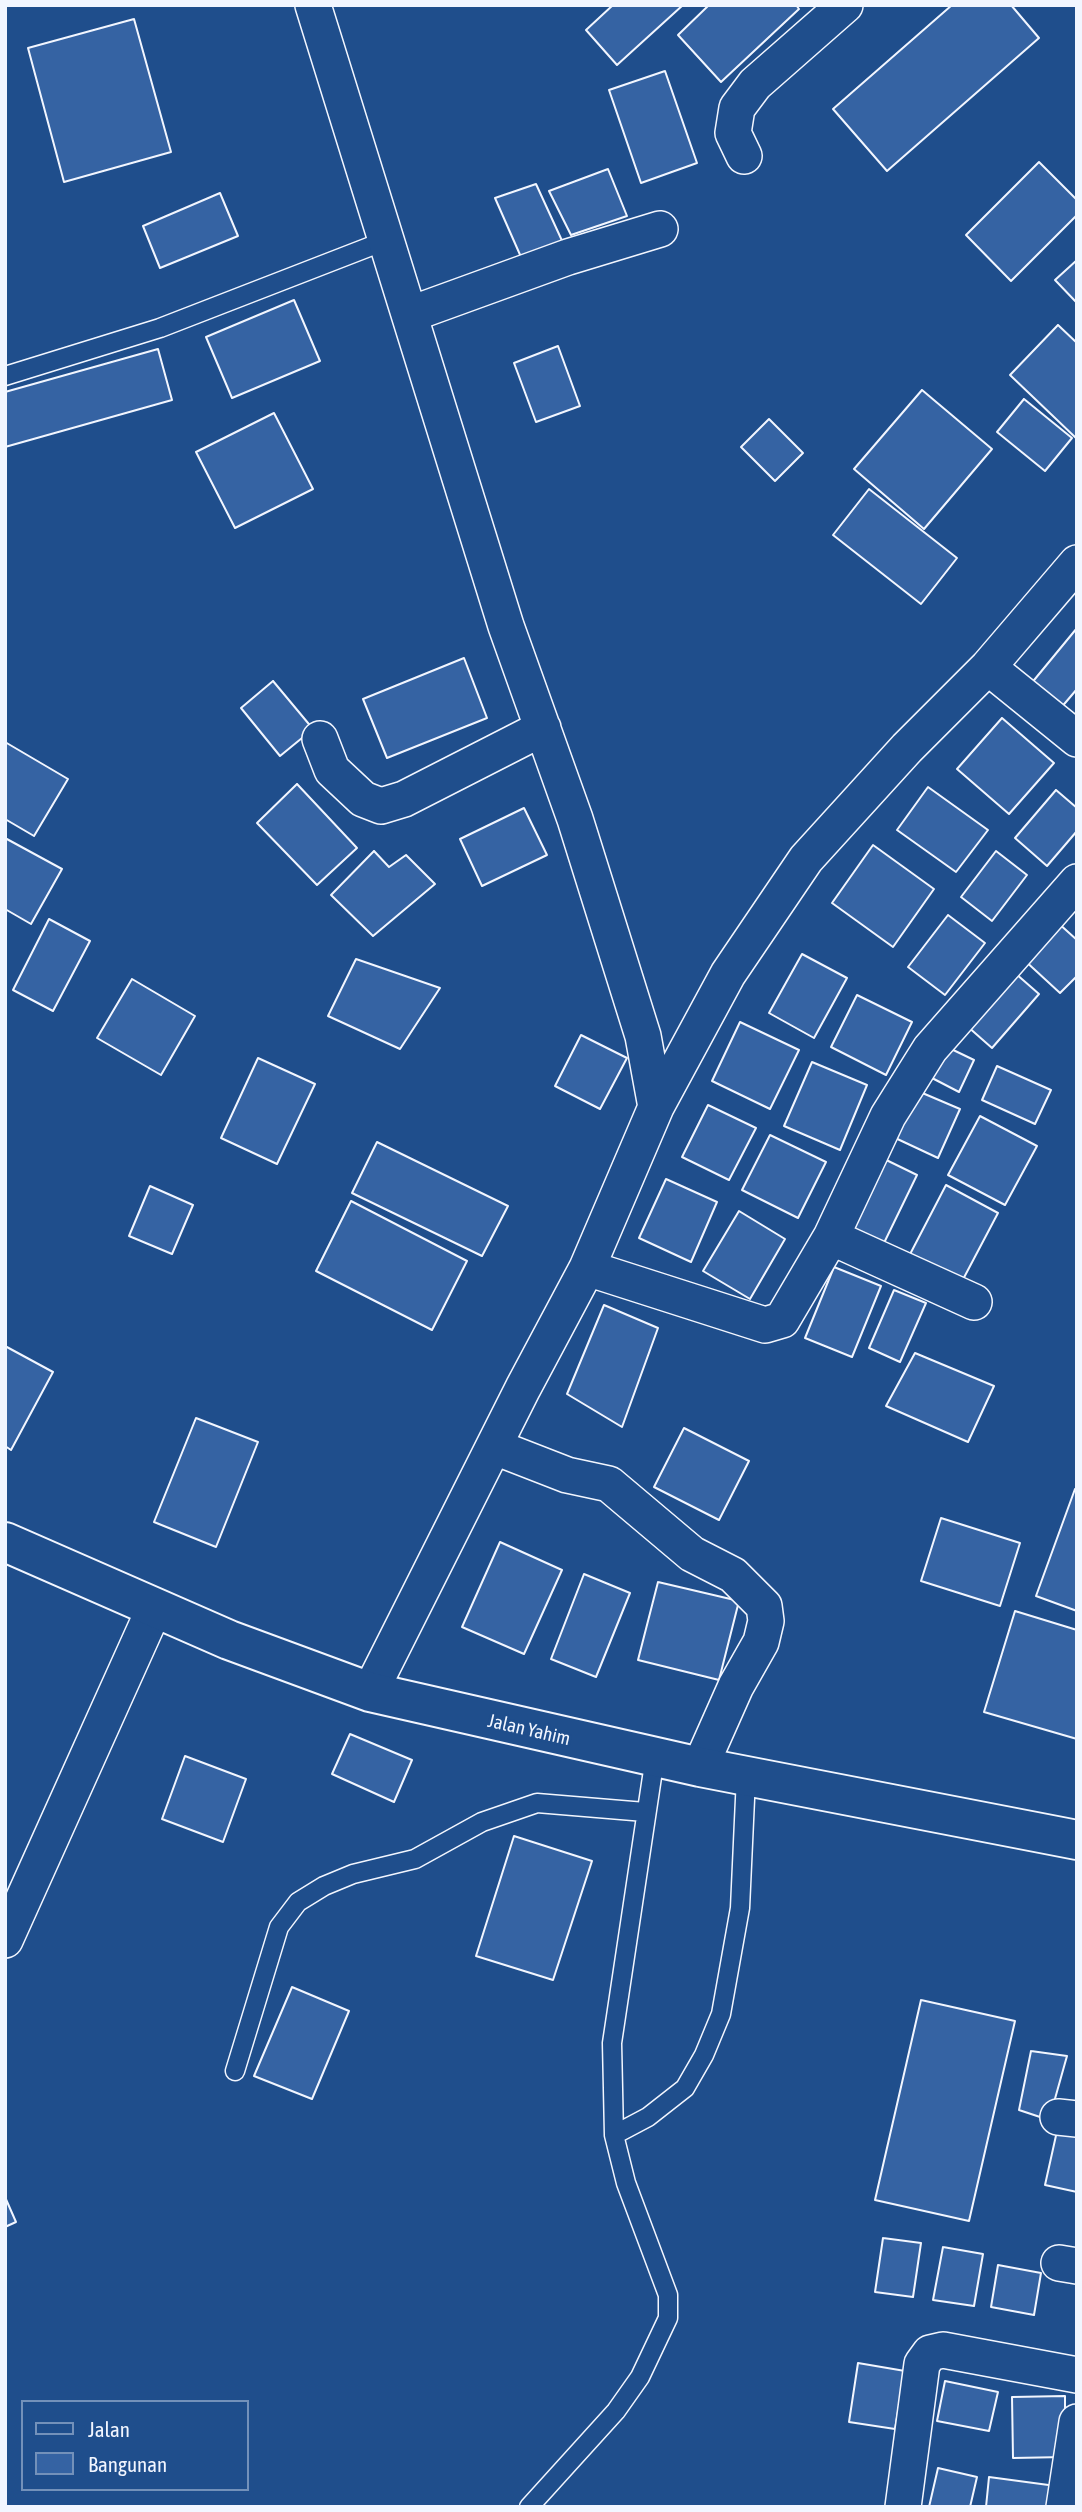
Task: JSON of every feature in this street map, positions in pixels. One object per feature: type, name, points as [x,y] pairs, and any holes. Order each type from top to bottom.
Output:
[{"type":"street","points":[[313,5],[506,626],[543,728],[643,1036],[656,1107]]},
{"type":"street","points":[[744,156],[733,133],[737,108],[755,85],[845,5]]},
{"type":"street","points":[[411,314],[568,257],[660,229]]},
{"type":"street","points":[[370,1692],[587,1268],[656,1107],[728,974],[806,859],[907,748],[988,667],[1077,563]]},
{"type":"street","points":[[988,667],[1077,738]]},
{"type":"street","points":[[320,738],[332,770],[363,799],[381,806],[404,799],[543,728]]},
{"type":"street","points":[[587,1268],[765,1325],[782,1320],[791,1309],[831,1237],[888,1115],[930,1049],[1077,882]]},
{"type":"street","points":[[831,1237],[974,1302]]},
{"type":"street","points":[[495,1447],[567,1475],[608,1484],[692,1554],[733,1575],[764,1606],[766,1621],[761,1642],[736,1686],[700,1767]]},
{"type":"street","name":"Jalan Yahim","points":[[5,1542],[229,1640],[370,1692],[746,1777],[1077,1840]]},
{"type":"street","points":[[5,1940],[155,1607]]},
{"type":"street","points":[[903,2507],[922,2364],[930,2353],[943,2350],[1077,2375]]},
{"type":"street","points":[[1064,2507],[1077,2422]]},
{"type":"lane","points":[[5,376],[160,328],[387,240]]},
{"type":"lane","points":[[529,2507],[616,2411],[640,2377],[668,2318],[668,2295],[626,2183],[614,2135],[612,2043],[655,1757]]},
{"type":"lane","points":[[614,2135],[648,2117],[685,2088],[704,2055],[720,2014],[740,1908],[746,1777]]},
{"type":"lane","points":[[235,2071],[279,1927],[298,1902],[324,1886],[353,1874],[415,1859],[482,1822],[537,1803],[645,1812]]},
{"type":"building","points":[[613,5],[683,5],[617,65],[586,30]]},
{"type":"building","points":[[709,5],[796,5],[799,9],[721,82],[678,35]]},
{"type":"building","points":[[952,5],[1011,5],[1039,38],[887,171],[833,109]]},
{"type":"building","points":[[134,19],[171,152],[64,182],[28,48]]},
{"type":"building","points":[[665,71],[697,163],[641,183],[609,90]]},
{"type":"building","points":[[1039,162],[1077,200],[1077,215],[1011,281],[966,235]]},
{"type":"building","points":[[608,169],[627,216],[571,235],[549,191]]},
{"type":"building","points":[[536,184],[564,245],[521,257],[495,198]]},
{"type":"building","points":[[220,193],[238,236],[160,268],[143,226]]},
{"type":"building","points":[[1077,260],[1077,303],[1055,280]]},
{"type":"building","points":[[294,300],[320,361],[232,398],[206,337]]},
{"type":"building","points":[[1058,325],[1077,343],[1077,439],[1010,375]]},
{"type":"building","points":[[558,346],[580,406],[536,422],[514,363]]},
{"type":"building","points":[[158,349],[172,400],[5,447],[5,392]]},
{"type":"building","points":[[922,390],[992,449],[924,529],[854,469]]},
{"type":"building","points":[[1024,399],[1072,438],[1045,471],[997,432]]},
{"type":"building","points":[[274,413],[313,489],[235,528],[196,452]]},
{"type":"building","points":[[769,419],[803,453],[775,481],[741,447]]},
{"type":"building","points":[[869,489],[957,558],[921,604],[833,535]]},
{"type":"building","points":[[1077,628],[1077,689],[1060,709],[1030,685]]},
{"type":"building","points":[[464,658],[487,718],[387,758],[363,699]]},
{"type":"building","points":[[273,681],[313,729],[280,756],[241,708]]},
{"type":"building","points":[[1002,718],[1054,763],[1009,814],[957,769]]},
{"type":"building","points":[[5,742],[68,779],[34,836],[5,819]]},
{"type":"building","points":[[297,784],[357,848],[317,885],[257,823]]},
{"type":"building","points":[[928,787],[988,830],[956,872],[897,830]]},
{"type":"building","points":[[1056,790],[1077,808],[1077,831],[1047,866],[1015,838]]},
{"type":"building","points":[[524,808],[547,855],[482,886],[460,839]]},
{"type":"building","points":[[5,838],[62,869],[31,924],[5,909]]},
{"type":"building","points":[[873,845],[934,889],[893,947],[832,903]]},
{"type":"building","points":[[374,851],[389,867],[406,855],[435,884],[373,936],[331,895]]},
{"type":"building","points":[[996,851],[1027,875],[992,921],[961,897]]},
{"type":"building","points":[[948,915],[985,943],[945,995],[908,967]]},
{"type":"building","points":[[49,919],[90,941],[53,1011],[13,990]]},
{"type":"building","points":[[1057,922],[1077,940],[1077,976],[1060,993],[1022,958]]},
{"type":"building","points":[[802,954],[847,978],[814,1038],[769,1013]]},
{"type":"building","points":[[356,959],[440,988],[400,1049],[328,1016]]},
{"type":"building","points":[[1015,973],[1039,994],[992,1048],[967,1026]]},
{"type":"building","points":[[132,979],[195,1016],[161,1075],[97,1038]]},
{"type":"building","points":[[857,995],[912,1022],[886,1075],[831,1047]]},
{"type":"building","points":[[740,1022],[799,1050],[770,1109],[712,1081]]},
{"type":"building","points":[[581,1035],[627,1058],[600,1109],[555,1086]]},
{"type":"building","points":[[947,1047],[974,1060],[959,1092],[932,1078]]},
{"type":"building","points":[[258,1058],[315,1084],[277,1164],[221,1138]]},
{"type":"building","points":[[812,1062],[867,1085],[840,1150],[784,1126]]},
{"type":"building","points":[[997,1066],[1051,1090],[1035,1124],[982,1100]]},
{"type":"building","points":[[913,1089],[960,1109],[938,1158],[891,1136]]},
{"type":"building","points":[[708,1105],[756,1128],[729,1180],[682,1157]]},
{"type":"building","points":[[980,1116],[1037,1146],[1005,1205],[948,1175]]},
{"type":"building","points":[[770,1135],[826,1162],[798,1218],[742,1190]]},
{"type":"building","points":[[377,1142],[508,1206],[482,1256],[352,1193]]},
{"type":"building","points":[[874,1154],[917,1175],[883,1245],[840,1224]]},
{"type":"building","points":[[666,1179],[717,1202],[691,1262],[639,1238]]},
{"type":"building","points":[[946,1185],[998,1213],[959,1287],[907,1260]]},
{"type":"building","points":[[150,1186],[193,1205],[172,1254],[129,1236]]},
{"type":"building","points":[[351,1201],[467,1261],[432,1330],[316,1271]]},
{"type":"building","points":[[739,1211],[785,1239],[750,1299],[703,1271]]},
{"type":"building","points":[[834,1267],[881,1286],[852,1357],[805,1338]]},
{"type":"building","points":[[894,1290],[926,1303],[900,1362],[869,1348]]},
{"type":"building","points":[[604,1305],[658,1328],[622,1427],[567,1394]]},
{"type":"building","points":[[5,1346],[53,1372],[11,1450],[5,1446]]},
{"type":"building","points":[[915,1353],[994,1386],[968,1442],[886,1406]]},
{"type":"building","points":[[196,1418],[258,1442],[216,1547],[154,1522]]},
{"type":"building","points":[[684,1428],[749,1461],[719,1520],[654,1487]]},
{"type":"building","points":[[1077,1489],[1077,1611],[1036,1596]]},
{"type":"building","points":[[941,1518],[1020,1543],[1000,1606],[921,1581]]},
{"type":"building","points":[[500,1542],[562,1570],[524,1654],[462,1627]]},
{"type":"building","points":[[584,1574],[630,1593],[596,1677],[551,1659]]},
{"type":"building","points":[[658,1582],[739,1601],[719,1680],[638,1660]]},
{"type":"building","points":[[1015,1611],[1077,1630],[1077,1739],[984,1712]]},
{"type":"building","points":[[350,1734],[412,1760],[394,1802],[332,1774]]},
{"type":"building","points":[[185,1756],[246,1779],[223,1842],[162,1819]]},
{"type":"building","points":[[514,1836],[592,1861],[553,1980],[476,1956]]},
{"type":"building","points":[[292,1987],[349,2011],[312,2099],[254,2076]]},
{"type":"building","points":[[921,2000],[1015,2021],[969,2221],[875,2200]]},
{"type":"building","points":[[1031,2051],[1067,2056],[1049,2120],[1019,2110]]},
{"type":"building","points":[[1057,2131],[1077,2136],[1077,2192],[1045,2185]]},
{"type":"building","points":[[5,2197],[16,2222],[5,2227]]},
{"type":"building","points":[[883,2238],[921,2243],[913,2297],[875,2292]]},
{"type":"building","points":[[943,2247],[983,2254],[974,2306],[933,2300]]},
{"type":"building","points":[[998,2265],[1041,2273],[1034,2315],[991,2307]]},
{"type":"building","points":[[858,2363],[905,2371],[895,2429],[849,2422]]},
{"type":"building","points":[[945,2381],[998,2392],[989,2431],[937,2421]]},
{"type":"building","points":[[1065,2396],[1065,2457],[1013,2458],[1012,2397]]},
{"type":"building","points":[[938,2468],[977,2477],[970,2507],[929,2507]]},
{"type":"building","points":[[989,2477],[1056,2486],[1049,2507],[986,2507]]}]
